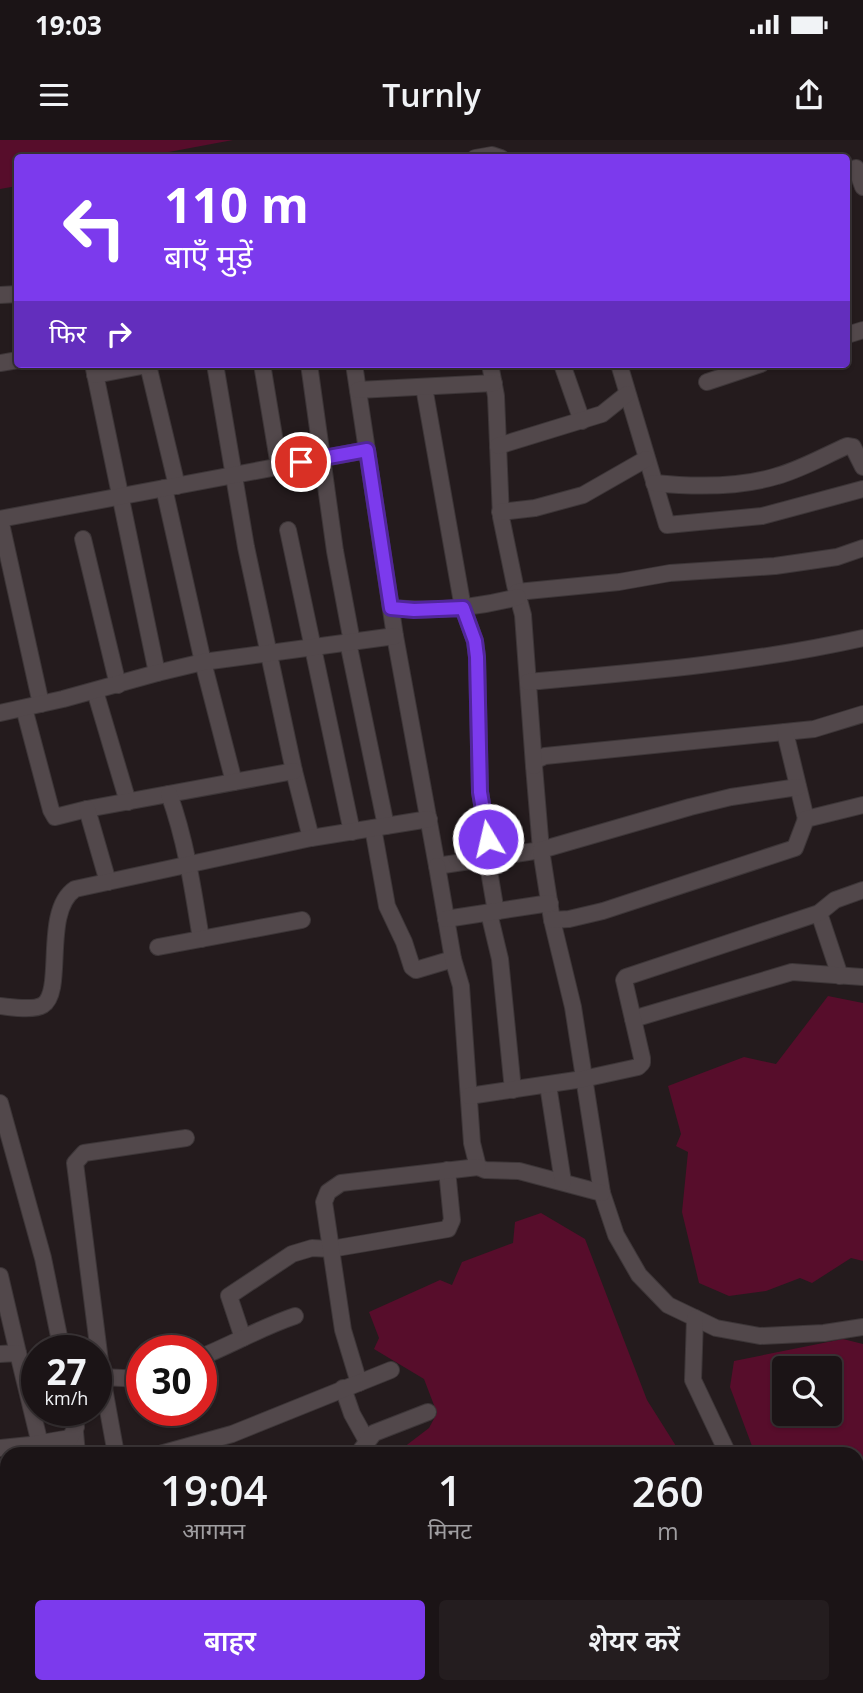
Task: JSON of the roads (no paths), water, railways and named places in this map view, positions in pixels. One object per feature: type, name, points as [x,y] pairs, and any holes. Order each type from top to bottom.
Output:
[{"type":"street","points":[[855,168],[863,187]]},
{"type":"street","points":[[113,368],[94,370],[157,673]]},
{"type":"street","points":[[151,368],[203,662],[234,782]]},
{"type":"street","points":[[216,368],[246,547],[311,838]]},
{"type":"street","points":[[263,368],[279,466]]},
{"type":"street","points":[[310,368],[335,551],[379,827],[387,906],[412,967],[416,970],[453,959]]},
{"type":"street","points":[[355,368],[395,636],[453,959],[461,986],[473,1156],[478,1167]]},
{"type":"street","points":[[491,368],[494,383],[500,512],[523,615],[541,850],[551,911],[573,1007],[602,1193],[616,1235],[639,1275],[668,1305],[716,1328],[760,1336],[824,1333],[863,1327]]},
{"type":"street","points":[[563,368],[582,421]]},
{"type":"street","points":[[620,368],[666,523],[669,525],[762,516],[863,489]]},
{"type":"street","points":[[707,382],[749,368]]},
{"type":"street","points":[[358,390],[494,383]]},
{"type":"street","points":[[424,387],[463,608],[475,641],[480,792],[513,1090]]},
{"type":"street","points":[[498,446],[602,414],[626,394]]},
{"type":"street","points":[[654,483],[692,486],[754,482],[779,476],[847,446],[853,447],[863,467]]},
{"type":"street","points":[[41,704],[0,519],[367,450]]},
{"type":"street","points":[[500,512],[535,508],[583,495],[646,459]]},
{"type":"street","points":[[288,530],[352,832]]},
{"type":"street","points":[[83,539],[118,685]]},
{"type":"street","points":[[391,608],[414,610],[478,607],[517,595],[670,573],[775,566],[837,557],[863,548]]},
{"type":"street","points":[[0,713],[203,662],[395,636]]},
{"type":"street","points":[[528,682],[724,664],[811,650],[863,638]]},
{"type":"street","points":[[95,691],[128,802]]},
{"type":"street","points":[[24,708],[52,816],[294,771]]},
{"type":"street","points":[[534,766],[536,760],[545,756],[814,729],[863,714]]},
{"type":"street","points":[[446,919],[493,912],[551,911],[569,919],[603,911],[795,848],[806,819],[785,732]]},
{"type":"street","points":[[437,866],[541,850],[690,807],[731,797],[798,787]]},
{"type":"street","points":[[169,794],[189,863],[201,939]]},
{"type":"street","points":[[806,819],[863,805]]},
{"type":"street","points":[[87,809],[108,882]]},
{"type":"street","points":[[0,1006],[39,1007],[46,1003],[52,993],[54,943],[63,903],[67,894],[75,889],[311,838],[429,818]]},
{"type":"street","points":[[469,1096],[583,1079],[638,1067],[642,1063],[624,980],[626,977],[819,913],[835,900],[863,890]]},
{"type":"street","points":[[819,913],[840,976]]},
{"type":"street","points":[[158,947],[302,920]]},
{"type":"street","points":[[633,1020],[792,972],[863,977]]},
{"type":"street","points":[[548,1085],[563,1182]]},
{"type":"street","points":[[0,1103],[43,1258],[59,1335]]},
{"type":"street","points":[[97,1335],[75,1163],[84,1153],[186,1138]]},
{"type":"street","points":[[359,1382],[343,1331],[324,1202],[335,1185],[478,1167],[485,1170],[519,1171],[602,1193]]},
{"type":"street","points":[[243,1338],[229,1298],[231,1293],[270,1271],[292,1254],[312,1248],[331,1249],[443,1232],[448,1229],[452,1220],[447,1170]]},
{"type":"street","points":[[0,1276],[40,1444]]},
{"type":"street","points":[[217,1350],[295,1316]]},
{"type":"street","points":[[695,1318],[693,1380],[725,1447]]},
{"type":"street","points":[[0,1354],[18,1353]]},
{"type":"street","points":[[185,1447],[232,1434],[391,1370]]},
{"type":"street","points":[[343,1388],[362,1447]]},
{"type":"street","points":[[363,1447],[374,1433],[428,1412]]},
{"type":"street","points":[[10,1447],[70,1438],[73,1426]]},
{"type":"street","points":[[75,1426],[77,1447]]},
{"type":"street","points":[[111,1426],[115,1447]]}]
